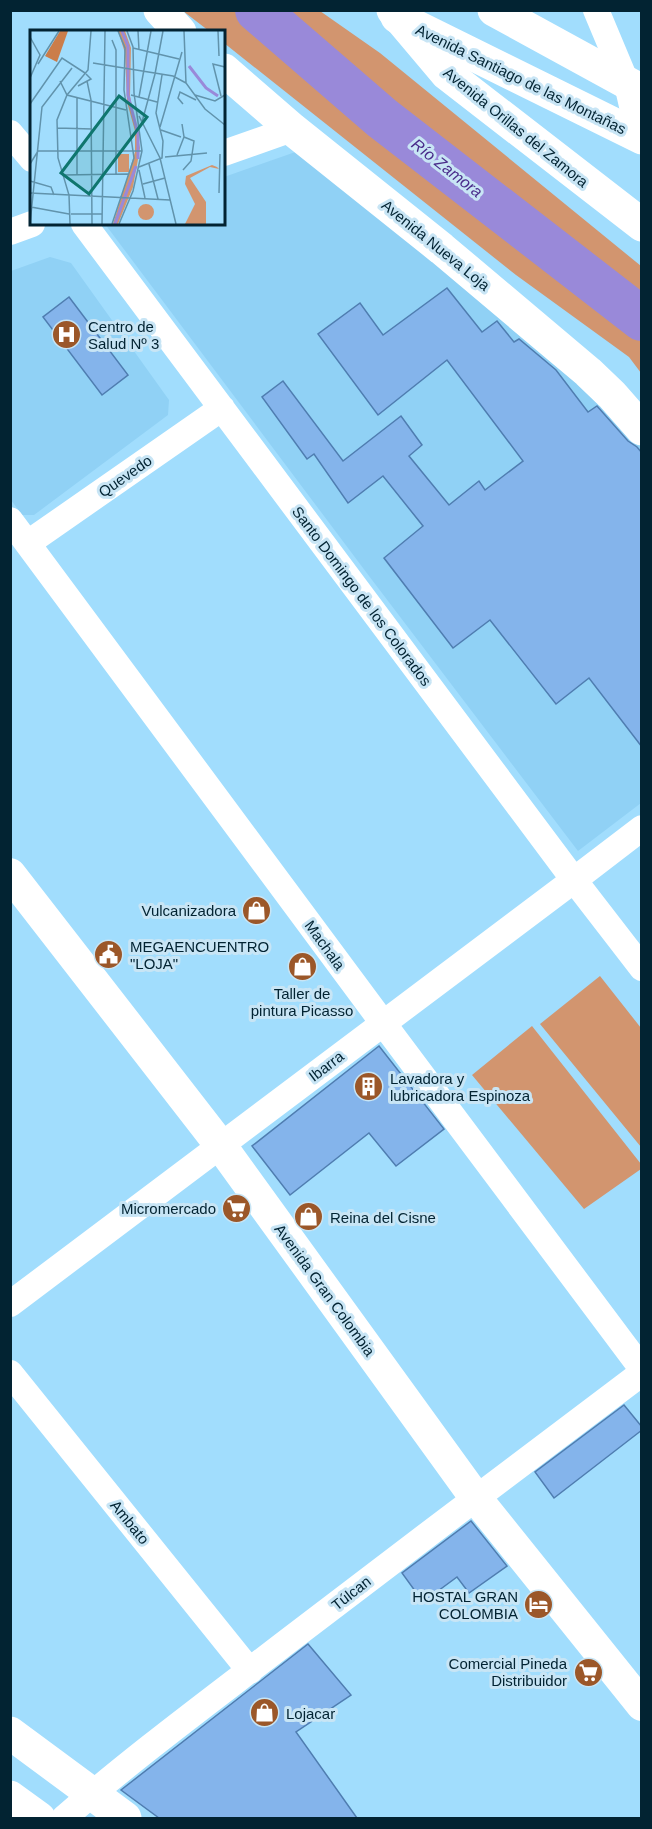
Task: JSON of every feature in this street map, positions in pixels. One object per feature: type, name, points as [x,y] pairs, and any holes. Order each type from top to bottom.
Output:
[{"type":"main road","points":[[160,10],[178,30]]},
{"type":"main road","points":[[494,10],[637,84]]},
{"type":"main road","name":"Avenida Santiago de las Montañas","points":[[393,13],[640,138]]},
{"type":"main road","name":"Avenida Orillas del Zamora","points":[[393,13],[447,74],[642,225]]},
{"type":"main road","name":"Avenida Nueva Loja","points":[[225,71],[292,129],[442,249],[588,372],[642,429]]},
{"type":"main road","points":[[10,1732],[125,1818]]},
{"type":"main road","points":[[10,1797],[39,1818]]},
{"type":"street","points":[[596,10],[637,84],[640,138]]},
{"type":"street","points":[[225,153],[292,129]]},
{"type":"street","points":[[10,133],[30,157]]},
{"type":"street","points":[[10,232],[30,225]]},
{"type":"street","name":"Santo Domingo de los Colorados","points":[[85,225],[642,968]]},
{"type":"street","name":"Quevedo","points":[[28,543],[222,408]]},
{"type":"street","name":"Machala","points":[[10,520],[642,1371]]},
{"type":"street","name":"Ibarra","points":[[10,1304],[642,828]]},
{"type":"street","name":"Avenida Gran Colombia","points":[[10,874],[221,1146],[475,1497],[642,1705]]},
{"type":"street","name":"Túlcan","points":[[64,1818],[250,1671],[642,1371]]},
{"type":"street","name":"Ambato","points":[[10,1373],[250,1671]]},
{"type":"shaded area","points":[[183,11],[320,11],[380,53],[641,266],[641,373],[629,357],[516,275],[225,44],[225,30],[208,30]]},
{"type":"shaded area","points":[[304,149],[583,378],[641,441],[641,803],[578,851],[106,225],[225,225],[225,177]]},
{"type":"shaded area","name":"Centro de Salud Nº 3","points":[[50,257],[71,263],[169,400],[168,415],[34,515],[22,515],[11,500],[11,271]]},
{"type":"shaded area","points":[[600,976],[641,1028],[641,1147],[540,1024]]},
{"type":"shaded area","points":[[532,1026],[641,1164],[641,1169],[584,1209],[472,1075]]},
{"type":"building","points":[[447,288],[482,332],[497,321],[514,342],[519,339],[556,370],[588,412],[597,406],[628,441],[642,453],[642,747],[589,678],[556,704],[490,620],[453,648],[384,558],[423,526],[383,476],[348,503],[314,454],[307,459],[262,397],[283,381],[343,461],[401,416],[422,445],[409,456],[449,505],[479,481],[485,490],[523,461],[447,360],[378,415],[318,334],[360,303],[383,335]]},
{"type":"building","points":[[69,297],[128,375],[102,395],[43,317]]},
{"type":"building","name":"Lavadora y lubricadora Espinoza","points":[[379,1046],[444,1129],[396,1166],[369,1133],[290,1195],[252,1146]]},
{"type":"building","points":[[624,1405],[642,1430],[554,1498],[535,1472]]},
{"type":"building","points":[[471,1521],[507,1566],[469,1593],[457,1577],[423,1602],[402,1573]]},
{"type":"building","name":"Lojacar","points":[[308,1644],[351,1695],[296,1732],[357,1818],[159,1818],[121,1790]]},
{"type":"waterway","name":"Río Zamora","points":[[257,10],[382,118],[642,319]]},
{"type":"place","name":"Centro de Salud Nº 3","points":[[67,335]]},
{"type":"place","name":"Vulcanizadora","points":[[257,910]]},
{"type":"place","name":"MEGAENCUENTRO \"LOJA\"","points":[[109,955]]},
{"type":"place","name":"Taller de pintura Picasso","points":[[302,966]]},
{"type":"place","name":"Lavadora y lubricadora Espinoza","points":[[369,1087]]},
{"type":"place","name":"Micromercado","points":[[237,1208]]},
{"type":"place","name":"Reina del Cisne","points":[[309,1217]]},
{"type":"place","name":"HOSTAL GRAN COLOMBIA","points":[[539,1605]]},
{"type":"place","name":"Comercial Pineda Distribuidor","points":[[588,1672]]},
{"type":"place","name":"Lojacar","points":[[265,1713]]}]
